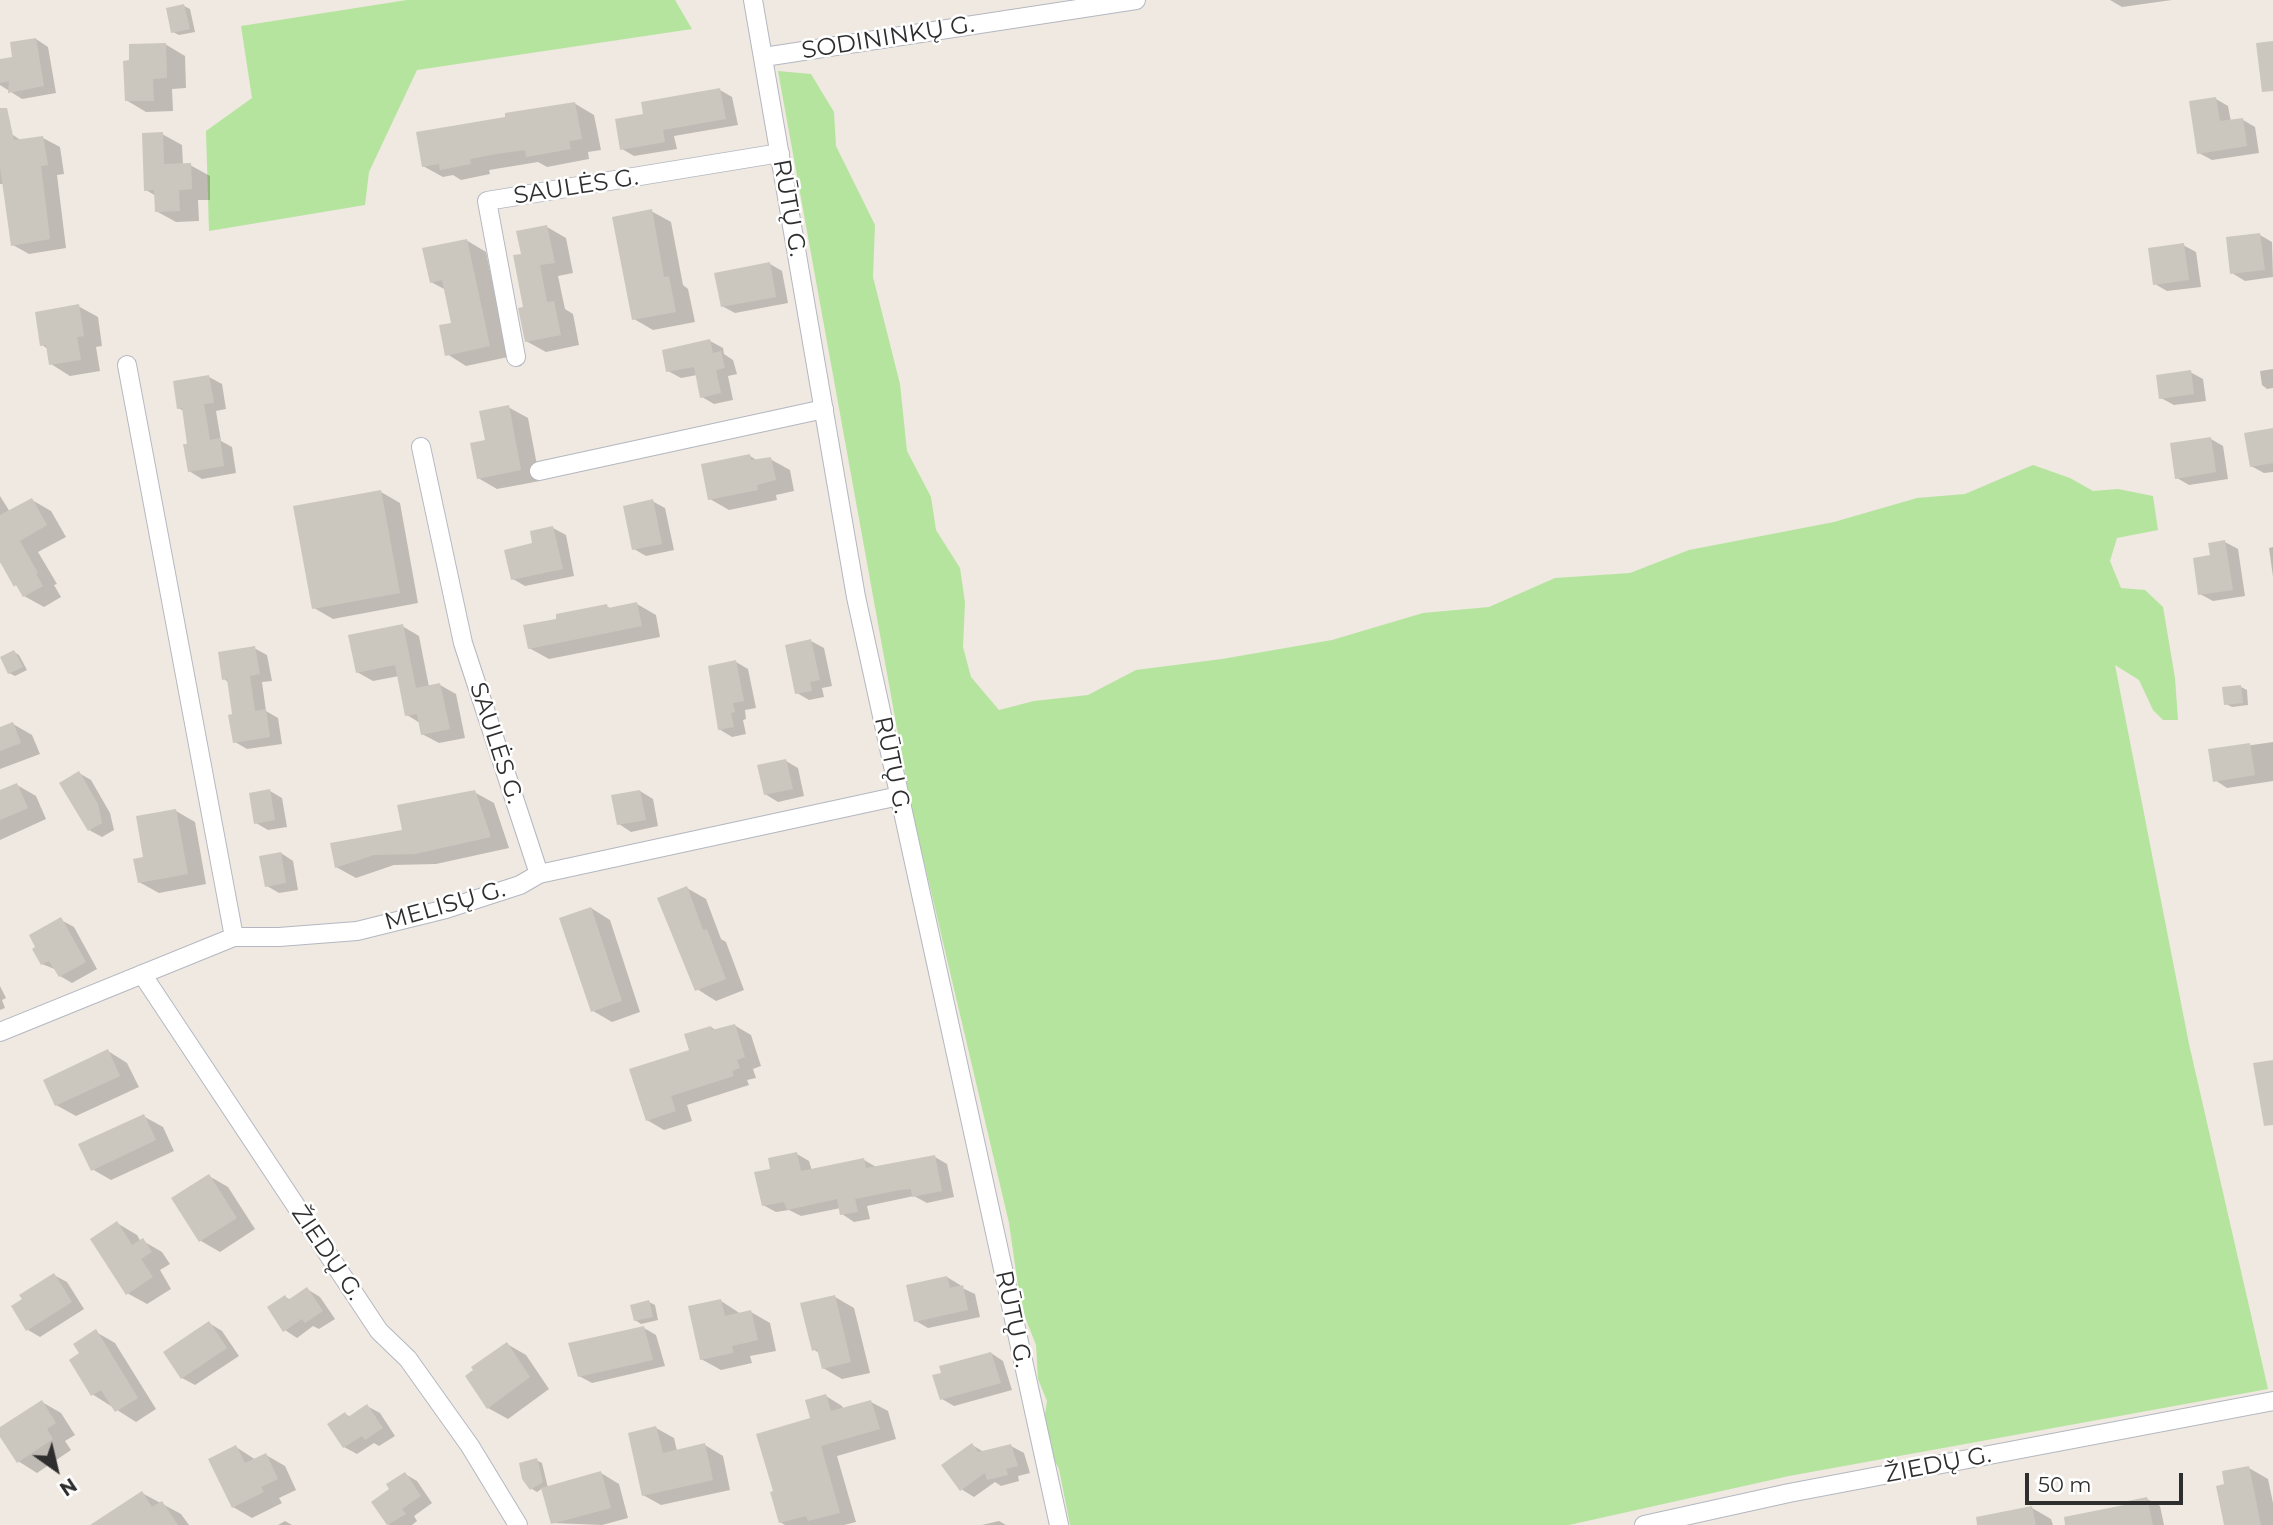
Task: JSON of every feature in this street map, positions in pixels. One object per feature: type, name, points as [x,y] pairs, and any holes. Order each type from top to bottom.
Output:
[{"type":"street","name":"RŪTŲ G.","points":[[753,0],[856,597],[1059,1525]]},
{"type":"street","name":"SODININKŲ G.","points":[[764,57],[1136,0]]},
{"type":"street","name":"SAULĖS G.","points":[[516,357],[487,201],[780,153]]},
{"type":"street","points":[[127,365],[234,937]]},
{"type":"street","points":[[539,471],[824,409]]},
{"type":"street","name":"SAULĖS G.","points":[[421,447],[463,643],[539,874]]},
{"type":"street","name":"MELISŲ G.","points":[[0,1032],[234,937],[279,937],[357,931],[446,909],[520,885],[539,874],[899,796]]},
{"type":"street","name":"ŽIEDŲ G.","points":[[142,974],[379,1331],[416,1370],[470,1446],[518,1525]]},
{"type":"street","name":"ŽIEDŲ G.","points":[[1644,1525],[1789,1493],[2273,1401]]},
{"type":"green space","points":[[407,0],[675,0],[692,29],[417,70],[369,172],[365,205],[209,231],[206,131],[252,98],[241,26]]},
{"type":"green space","points":[[778,71],[811,74],[834,112],[836,146],[875,225],[873,277],[900,384],[907,451],[931,497],[936,530],[960,568],[965,602],[963,647],[971,677],[999,710],[1034,701],[1088,695],[1136,670],[1222,659],[1332,640],[1423,613],[1489,607],[1555,578],[1630,573],[1689,550],[1834,522],[1917,498],[1965,494],[2033,465],[2070,478],[2093,491],[2118,489],[2153,496],[2158,530],[2117,538],[2110,561],[2121,588],[2145,590],[2163,607],[2175,678],[2178,720],[2163,720],[2153,710],[2139,680],[2115,665],[2189,1044],[2268,1389],[1789,1476],[1569,1525],[1070,1525],[1059,1469],[1047,1446],[1047,1401],[1038,1379],[1036,1345],[1021,1307],[1009,1223],[911,806]]},
{"type":"building","points":[[184,4],[190,29],[171,33],[166,8]]},
{"type":"building","points":[[36,38],[44,86],[8,93],[9,81],[0,83],[0,59],[12,57],[10,42]]},
{"type":"building","points":[[2273,41],[2273,91],[2262,92],[2256,43]]},
{"type":"building","points":[[166,43],[167,78],[153,79],[154,101],[125,101],[123,61],[129,60],[129,44]]},
{"type":"building","points":[[720,88],[726,119],[663,130],[665,142],[620,150],[615,119],[643,114],[641,102]]},
{"type":"building","points":[[2216,97],[2220,121],[2243,118],[2247,146],[2197,154],[2189,101]]},
{"type":"building","points":[[575,102],[582,139],[569,141],[571,149],[526,157],[525,150],[496,154],[470,159],[471,164],[440,170],[439,164],[422,167],[416,132],[505,117],[505,113]]},
{"type":"building","points":[[0,108],[7,108],[14,140],[43,136],[48,165],[41,166],[50,239],[11,246],[0,167]]},
{"type":"building","points":[[163,132],[164,164],[191,163],[192,189],[179,190],[180,211],[155,212],[154,190],[144,191],[142,133]]},
{"type":"building","points":[[652,209],[664,277],[669,276],[676,312],[632,320],[612,217]]},
{"type":"building","points":[[547,225],[555,263],[540,265],[547,302],[554,301],[561,335],[525,342],[518,308],[523,307],[513,255],[521,254],[516,231]]},
{"type":"building","points":[[2260,233],[2265,270],[2230,274],[2226,237]]},
{"type":"building","points":[[467,239],[490,346],[445,356],[439,325],[451,323],[442,280],[430,283],[422,248]]},
{"type":"building","points":[[2184,243],[2189,280],[2153,285],[2148,248]]},
{"type":"building","points":[[770,262],[776,297],[721,307],[714,273]]},
{"type":"building","points":[[79,304],[84,336],[77,337],[81,360],[49,365],[46,345],[40,346],[35,312]]},
{"type":"building","points":[[710,339],[713,353],[721,351],[725,368],[716,370],[721,393],[700,398],[694,367],[666,372],[662,350]]},
{"type":"building","points":[[2191,370],[2194,394],[2159,399],[2156,375]]},
{"type":"building","points":[[209,375],[214,403],[204,404],[210,440],[220,438],[224,466],[188,472],[183,444],[187,444],[182,408],[177,409],[173,381]]},
{"type":"building","points":[[509,405],[521,470],[477,479],[470,443],[485,440],[479,411]]},
{"type":"building","points":[[2273,428],[2273,463],[2250,467],[2244,433]]},
{"type":"building","points":[[2211,437],[2216,472],[2175,479],[2170,443]]},
{"type":"building","points":[[750,454],[751,460],[771,457],[776,480],[757,485],[758,490],[708,500],[701,464]]},
{"type":"building","points":[[381,490],[400,593],[312,609],[293,506]]},
{"type":"building","points":[[32,498],[47,525],[20,541],[43,586],[23,597],[0,562],[0,515]]},
{"type":"building","points":[[653,499],[662,544],[632,550],[623,506]]},
{"type":"building","points":[[553,526],[563,569],[511,580],[504,550],[532,543],[530,531]]},
{"type":"building","points":[[2225,540],[2233,590],[2198,595],[2193,558],[2210,555],[2208,543]]},
{"type":"building","points":[[637,602],[642,626],[528,649],[523,625],[556,619],[556,614],[607,604],[608,608]]},
{"type":"building","points":[[403,624],[416,688],[440,683],[450,729],[421,735],[417,714],[405,716],[395,665],[356,673],[348,635]]},
{"type":"building","points":[[811,639],[820,680],[810,682],[812,691],[795,694],[785,645]]},
{"type":"building","points":[[255,646],[260,674],[250,676],[255,711],[266,709],[270,737],[233,743],[228,715],[232,714],[227,679],[222,680],[218,652]]},
{"type":"building","points":[[14,650],[23,667],[8,674],[0,657]]},
{"type":"building","points":[[736,660],[744,701],[733,703],[735,712],[731,713],[734,727],[718,730],[708,666]]},
{"type":"building","points":[[2241,685],[2243,703],[2224,705],[2222,687]]},
{"type":"building","points":[[13,722],[21,743],[0,751],[0,727]]},
{"type":"building","points":[[2250,743],[2255,775],[2213,782],[2208,749]]},
{"type":"building","points":[[786,759],[793,789],[764,795],[757,765]]},
{"type":"building","points":[[79,771],[98,804],[102,823],[88,831],[59,783]]},
{"type":"building","points":[[17,783],[28,808],[0,820],[0,790]]},
{"type":"building","points":[[270,789],[275,820],[254,824],[249,793]]},
{"type":"building","points":[[475,790],[491,837],[415,854],[374,855],[335,868],[330,843],[402,830],[397,805]]},
{"type":"building","points":[[640,790],[646,820],[617,825],[611,795]]},
{"type":"building","points":[[176,809],[188,874],[138,883],[133,859],[143,857],[136,816]]},
{"type":"building","points":[[281,852],[286,883],[265,887],[259,856]]},
{"type":"building","points":[[687,886],[703,930],[707,929],[726,979],[695,991],[657,898]]},
{"type":"building","points":[[591,907],[622,1001],[591,1012],[559,918]]},
{"type":"building","points":[[61,917],[86,962],[59,977],[49,961],[41,965],[32,949],[35,947],[29,935]]},
{"type":"building","points":[[735,1024],[745,1057],[737,1060],[740,1068],[732,1071],[734,1076],[671,1096],[676,1111],[646,1121],[629,1069],[689,1050],[684,1034],[711,1026],[712,1030]]},
{"type":"building","points":[[108,1049],[120,1076],[55,1106],[43,1080]]},
{"type":"building","points":[[2273,1060],[2273,1125],[2264,1126],[2253,1063]]},
{"type":"building","points":[[144,1114],[156,1140],[91,1171],[78,1144]]},
{"type":"building","points":[[797,1152],[801,1171],[864,1158],[866,1168],[935,1155],[942,1191],[912,1197],[911,1189],[900,1190],[855,1199],[858,1212],[840,1215],[837,1199],[787,1210],[784,1202],[762,1206],[754,1172],[770,1169],[768,1158]]},
{"type":"building","points":[[209,1174],[237,1218],[199,1242],[171,1198]]},
{"type":"building","points":[[117,1221],[132,1245],[143,1238],[152,1252],[141,1259],[153,1277],[126,1295],[90,1239]]},
{"type":"building","points":[[54,1273],[72,1302],[26,1331],[11,1306],[22,1299],[19,1295]]},
{"type":"building","points":[[947,1276],[950,1288],[963,1285],[968,1310],[914,1322],[906,1285]]},
{"type":"building","points":[[307,1287],[323,1311],[305,1323],[302,1319],[283,1332],[267,1307],[285,1295],[288,1300]]},
{"type":"building","points":[[835,1295],[851,1362],[822,1369],[817,1349],[812,1351],[800,1303]]},
{"type":"building","points":[[721,1299],[725,1316],[751,1310],[758,1340],[732,1346],[733,1353],[700,1360],[688,1306]]},
{"type":"building","points":[[649,1300],[653,1317],[634,1321],[630,1305]]},
{"type":"building","points":[[209,1321],[227,1348],[181,1379],[163,1352]]},
{"type":"building","points":[[644,1326],[653,1360],[578,1377],[568,1343]]},
{"type":"building","points":[[96,1329],[138,1398],[115,1412],[101,1390],[91,1396],[69,1360],[79,1353],[73,1344]]},
{"type":"building","points":[[507,1342],[530,1377],[487,1409],[465,1376],[473,1370],[471,1367]]},
{"type":"building","points":[[991,1352],[1001,1383],[940,1400],[932,1375],[941,1373],[939,1366]]},
{"type":"building","points":[[826,1394],[831,1411],[871,1400],[880,1429],[821,1446],[840,1513],[808,1521],[806,1516],[779,1523],[770,1492],[773,1491],[756,1434],[810,1418],[805,1400]]},
{"type":"building","points":[[42,1400],[56,1423],[47,1429],[53,1439],[17,1463],[0,1437],[0,1427]]},
{"type":"building","points":[[367,1404],[383,1428],[365,1440],[362,1436],[343,1448],[327,1424],[345,1412],[348,1417]]},
{"type":"building","points":[[656,1426],[663,1453],[705,1443],[713,1480],[642,1496],[628,1433]]},
{"type":"building","points":[[972,1443],[978,1452],[1011,1444],[1018,1466],[1006,1469],[1008,1475],[987,1480],[985,1473],[960,1491],[941,1465]]},
{"type":"building","points":[[236,1445],[245,1463],[266,1453],[278,1479],[261,1487],[264,1492],[232,1508],[208,1459]]},
{"type":"building","points":[[537,1458],[543,1482],[530,1490],[522,1479],[519,1463]]},
{"type":"building","points":[[2249,1466],[2261,1525],[2224,1525],[2216,1486],[2224,1484],[2222,1471]]},
{"type":"building","points":[[601,1471],[611,1508],[551,1524],[541,1488]]},
{"type":"building","points":[[405,1472],[421,1496],[402,1509],[406,1514],[387,1525],[371,1502],[389,1489],[386,1484]]},
{"type":"building","points":[[142,1491],[152,1507],[162,1501],[178,1525],[90,1525]]},
{"type":"building","points":[[2147,1497],[2153,1525],[2065,1525],[2064,1517],[2124,1505],[2123,1502]]},
{"type":"building","points":[[2032,1506],[2036,1525],[1977,1525],[1976,1517]]}]
